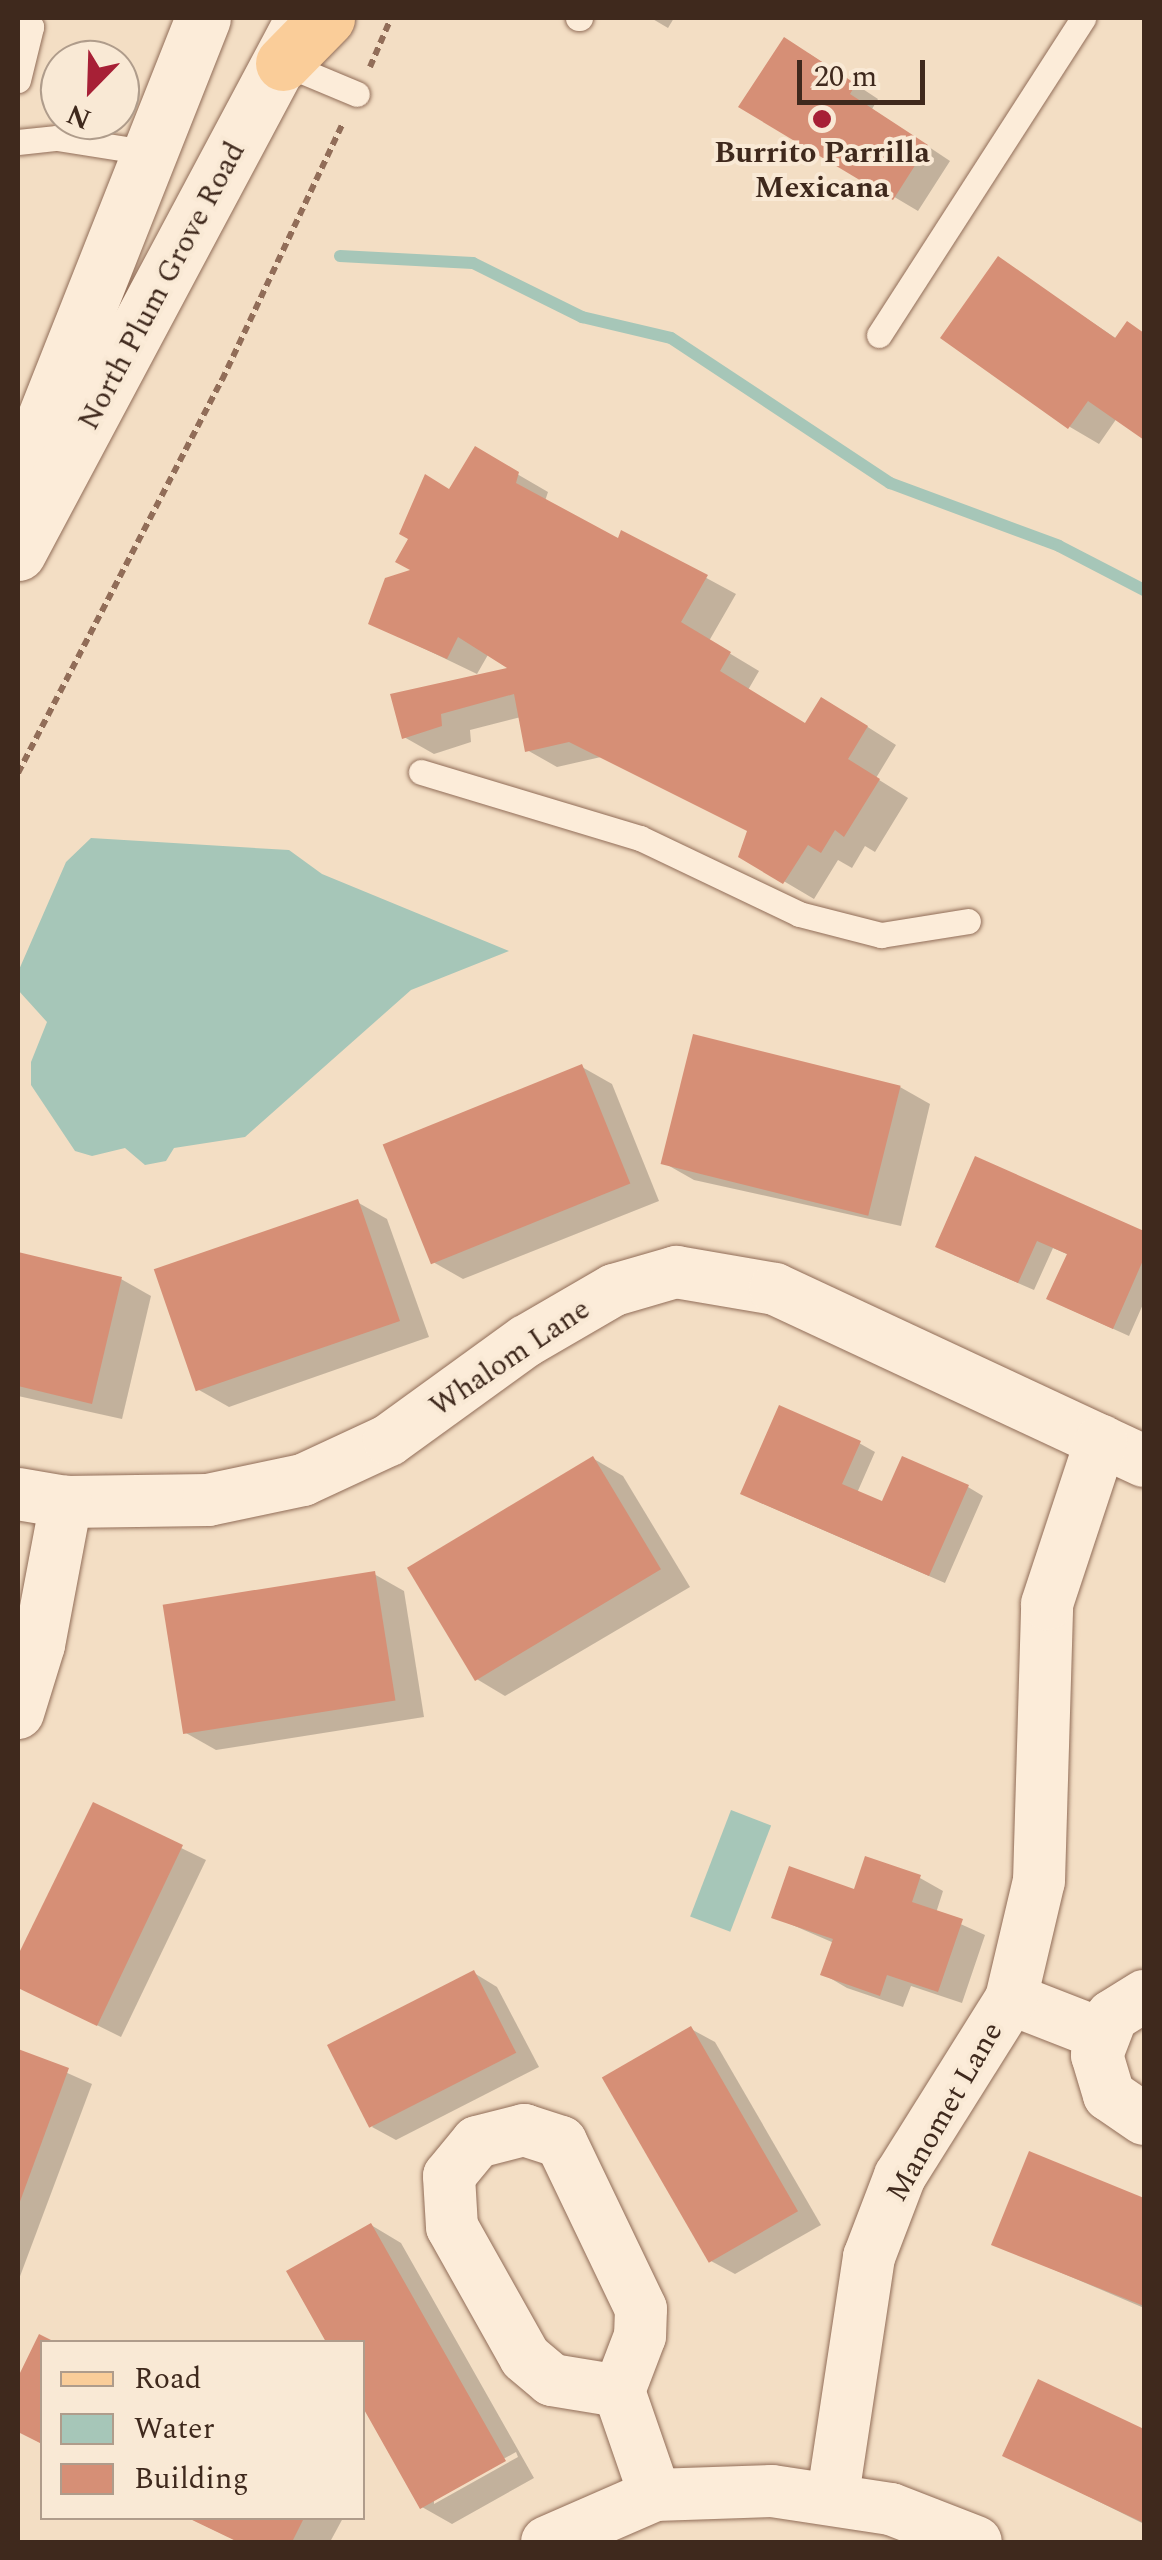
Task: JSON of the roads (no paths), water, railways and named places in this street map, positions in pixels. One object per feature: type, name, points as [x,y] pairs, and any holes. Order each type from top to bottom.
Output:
[{"type":"main road","points":[[293,40],[327,18]]},
{"type":"street","name":"North Plum Grove Road","points":[[18,485],[203,18]]},
{"type":"street","name":"North Plum Grove Road","points":[[18,553],[293,40]]},
{"type":"street","name":"Whalom Lane","points":[[42,1498],[208,1500],[302,1480],[389,1440],[526,1341],[614,1290],[676,1272],[774,1289],[1123,1451]]},
{"type":"street","name":"Manomet Lane","points":[[833,2496],[869,2257],[900,2176],[1011,1999],[1039,1882],[1046,1604],[1123,1451]]},
{"type":"street","points":[[18,1712],[53,1584],[42,1498]]},
{"type":"street","points":[[1144,1996],[1112,2016],[1102,2034],[1100,2076],[1109,2095],[1144,2119]]},
{"type":"street","points":[[1011,1999],[1102,2034]]},
{"type":"street","points":[[619,2391],[552,2380],[525,2357],[452,2227],[448,2176],[477,2142],[524,2130],[560,2142],[641,2309],[640,2336],[619,2391],[655,2495]]},
{"type":"street","points":[[548,2542],[655,2495],[833,2496],[891,2509],[976,2542]]},
{"type":"lane","points":[[18,80],[30,27],[22,18]]},
{"type":"lane","points":[[879,335],[1083,18]]},
{"type":"lane","points":[[293,40],[357,94]]},
{"type":"lane","points":[[18,142],[57,138],[152,153]]},
{"type":"lane","points":[[421,772],[640,838],[799,914],[882,936],[968,921]]},
{"type":"water","points":[[91,838],[289,850],[322,874],[509,951],[411,990],[245,1137],[174,1148],[166,1161],[145,1165],[125,1148],[92,1156],[75,1151],[31,1085],[31,1062],[47,1022],[18,990],[18,972],[66,862]]},
{"type":"water","points":[[731,1810],[771,1825],[730,1932],[690,1916]]},
{"type":"waterway","points":[[340,256],[473,263],[582,317],[671,338],[890,483],[1059,546],[1144,590]]},
{"type":"place","name":"Burrito Parrilla Mexicana","points":[[822,119]]}]
